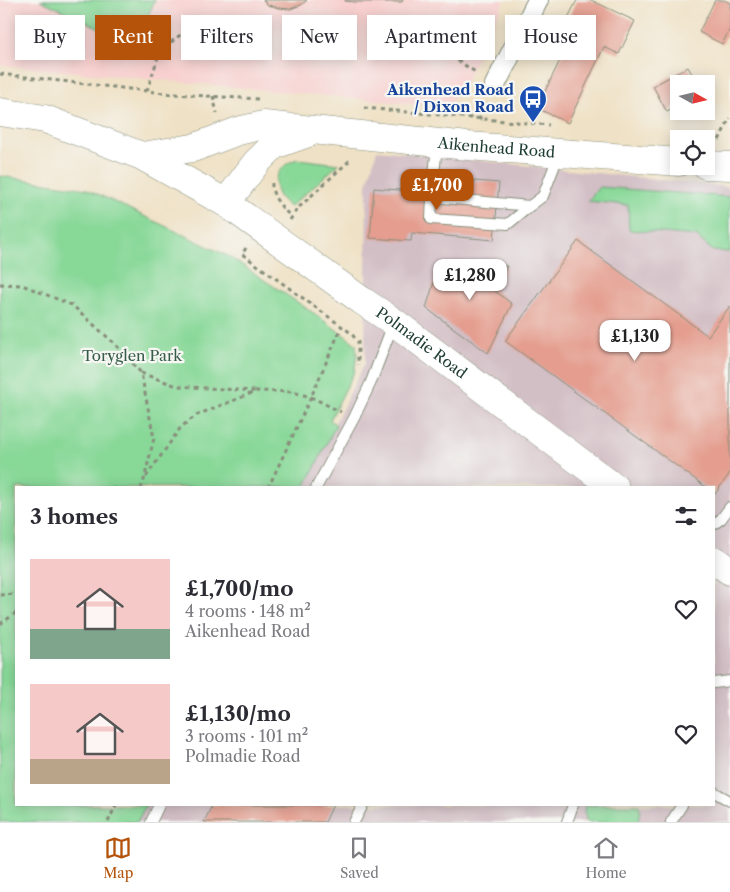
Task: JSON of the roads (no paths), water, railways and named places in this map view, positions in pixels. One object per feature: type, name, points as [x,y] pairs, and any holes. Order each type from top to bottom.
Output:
[{"type":"main road","name":"Aikenhead Road","points":[[0,112],[45,119],[142,156],[226,203],[256,163],[274,145],[314,131]]},
{"type":"main road","name":"Aikenhead Road","points":[[142,156],[193,148],[238,131],[264,125],[468,146],[670,161]]},
{"type":"main road","points":[[715,165],[730,166]]},
{"type":"main road","name":"Polmadie Road","points":[[226,203],[394,322],[612,486]]},
{"type":"main road","points":[[715,561],[730,571]]},
{"type":"street","points":[[495,85],[538,0]]},
{"type":"lane","points":[[437,143],[431,219],[508,224],[543,196],[559,154]]},
{"type":"lane","points":[[432,197],[530,206]]},
{"type":"lane","points":[[317,486],[354,418],[394,322]]},
{"type":"lane","points":[[715,523],[721,519],[730,507]]},
{"type":"lane","points":[[715,683],[730,680]]},
{"type":"lane","points":[[715,793],[730,801]]},
{"type":"lane","points":[[151,822],[159,806]]},
{"type":"lane","points":[[354,822],[362,806]]},
{"type":"lane","points":[[567,822],[572,806]]},
{"type":"lane","points":[[671,822],[681,806]]},
{"type":"place","name":"Aikenhead Road / Dixon Road","points":[[533,123]]},
{"type":"park label","name":"Toryglen Park","points":[[132,356]]}]
